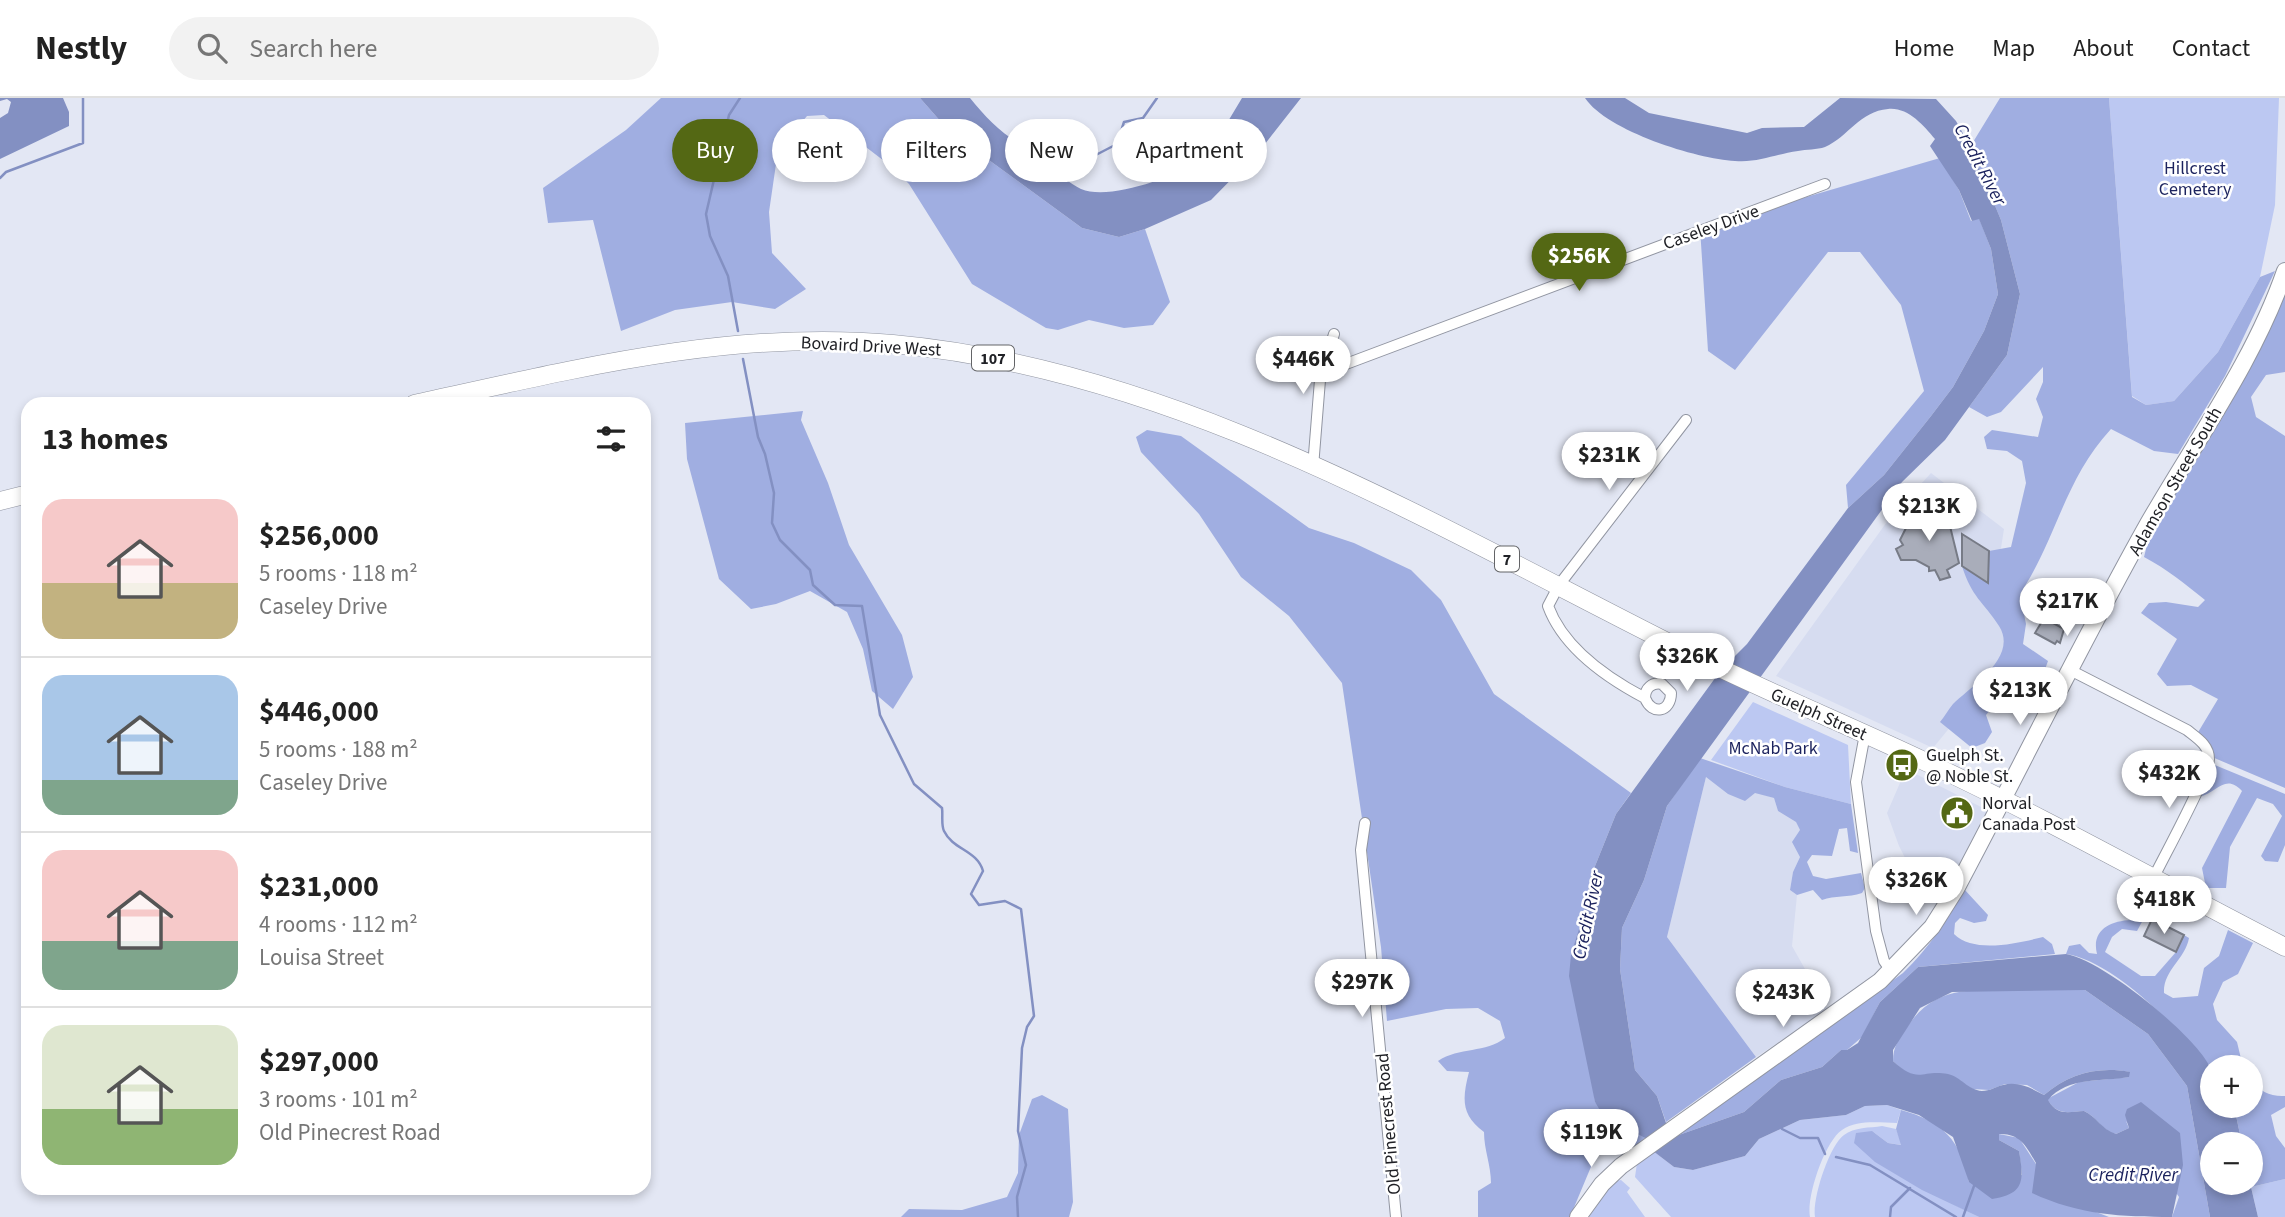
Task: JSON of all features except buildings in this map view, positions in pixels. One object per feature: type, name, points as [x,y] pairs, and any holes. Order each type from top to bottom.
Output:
[{"type":"main road","name":"Adamson Street South","points":[[1578,1217],[1602,1184],[1640,1152],[1891,971],[1943,911],[2148,523],[2246,358],[2272,308],[2285,271]]},
{"type":"main road","name":"Bovaird Drive West","points":[[446,397],[563,371],[676,352],[783,342],[863,342],[949,350],[1014,361],[1122,390],[1195,417],[1313,467]]},
{"type":"main road","name":"Guelph Street","points":[[1313,467],[1559,585],[1712,664],[2002,801],[2285,947]]},
{"type":"main road","points":[[0,500],[21,496]]},
{"type":"street","name":"Caseley Drive","points":[[1322,373],[1825,184]]},
{"type":"street","points":[[1313,467],[1322,373],[1334,334]]},
{"type":"street","points":[[1645,698],[1596,666],[1554,622],[1548,606],[1559,585],[1686,420]]},
{"type":"street","points":[[2070,670],[2187,730],[2204,743],[2209,760],[2153,879]]},
{"type":"street","points":[[1865,734],[1856,782],[1875,931],[1884,961],[1891,971]]},
{"type":"street","name":"Old Pinecrest Road","points":[[1365,823],[1360,850],[1396,1217]]},
{"type":"shaded area","points":[[661,98],[920,98],[938,119],[881,119],[881,159],[867,148],[867,119],[829,119],[824,115],[807,116],[804,119],[772,119],[773,182],[769,212],[772,253],[806,289],[775,309],[732,302],[675,310],[621,331],[593,220],[548,223],[543,188],[626,130]]},
{"type":"shaded area","points":[[2000,98],[2109,98],[2132,397],[2146,405],[2174,401],[2218,352],[2260,277],[2275,271],[2225,376],[2178,454],[2154,451],[2111,429],[2082,468],[2033,573],[2020,594],[2026,624],[2023,644],[2048,661],[2042,678],[2007,675],[2001,697],[1986,715],[1992,732],[1985,743],[1972,748],[1940,722],[1953,704],[1998,660],[2003,649],[2003,638],[1999,626],[1978,599],[1962,566],[1988,582],[1989,551],[2011,547],[2026,483],[2022,461],[2007,451],[1987,449],[1984,437],[1992,430],[2038,437],[2043,417],[2036,399],[2043,382],[2043,367],[2001,412],[1987,417],[1969,407],[2007,355],[2020,294],[2001,220],[1970,147]]},
{"type":"shaded area","points":[[1940,158],[1959,190],[1971,221],[1979,218],[1991,249],[1998,294],[1984,331],[1953,387],[1884,475],[1848,508],[1846,485],[1924,391],[1901,305],[1860,252],[1828,252],[1735,370],[1708,351],[1700,228]]},
{"type":"shaded area","points":[[991,162],[1005,172],[1005,182],[1019,182],[1082,228],[1119,237],[1145,229],[1170,302],[1153,325],[1124,328],[1089,320],[1058,330],[1046,328],[972,284],[907,182],[991,182]]},
{"type":"shaded area","points":[[2285,287],[2285,372],[2266,375],[2251,397],[2256,417],[2285,436],[2285,788],[2212,757],[2197,734],[2218,699],[2191,685],[2167,686],[2157,674],[2177,639],[2141,613],[2149,603],[2166,602],[2198,607],[2205,600],[2144,557],[2149,537]]},
{"type":"shaded area","points":[[803,411],[801,420],[828,483],[849,545],[902,635],[913,677],[893,709],[872,691],[863,649],[847,612],[810,591],[776,604],[751,609],[719,579],[687,459],[685,423]]},
{"type":"shaded area","points":[[1147,430],[1181,436],[1309,528],[1354,543],[1411,570],[1441,600],[1494,694],[1631,793],[1616,814],[1591,876],[1584,913],[1595,1102],[1645,1138],[1629,1151],[1603,1138],[1570,1217],[1478,1217],[1478,1191],[1491,1183],[1491,1176],[1484,1132],[1476,1126],[1465,1106],[1469,1072],[1447,1071],[1438,1061],[1498,1043],[1505,1038],[1500,1021],[1478,1008],[1446,1009],[1387,1021],[1381,947],[1342,683],[1289,616],[1241,577],[1199,514],[1141,452],[1136,437]]},
{"type":"shaded area","points":[[1931,473],[2004,529],[1995,586],[2009,648],[1987,682],[1933,748],[1776,676],[1889,519]]},
{"type":"shaded area","points":[[1700,758],[1785,787],[1851,804],[1858,853],[1850,851],[1847,828],[1839,829],[1832,856],[1812,855],[1807,862],[1813,876],[1826,879],[1861,873],[1865,888],[1857,895],[1822,900],[1813,890],[1797,895],[1790,890],[1793,872],[1800,857],[1792,842],[1800,830],[1796,822],[1778,811],[1774,798],[1755,793],[1745,801],[1728,794],[1706,777],[1667,937],[1756,1057],[1666,1122],[1657,1096],[1635,1070],[1620,969],[1622,928],[1644,880],[1667,806]]},
{"type":"shaded area","points":[[2210,763],[2285,794],[2285,845],[2278,862],[2265,861],[2261,856],[2282,816],[2273,804],[2257,798],[2230,847],[2226,888],[2206,888],[2202,868],[2242,791],[2236,786],[2226,784],[2199,797]]},
{"type":"shaded area","points":[[1906,769],[1989,811],[1940,904],[1925,897],[1899,846],[1887,813]]},
{"type":"shaded area","points":[[1706,777],[1774,798],[1778,811],[1796,822],[1800,830],[1800,857],[1793,872],[1790,890],[1797,895],[1792,946],[1828,1010],[1756,1057],[1667,937]]},
{"type":"shaded area","points":[[1964,889],[1988,915],[1986,921],[1974,923],[1960,918],[1955,923],[1954,934],[1973,944],[1984,945],[2043,937],[2052,944],[2055,954],[1918,967],[1880,1002],[1862,1037],[1847,1050],[1841,1050],[1822,1067],[1781,1080],[1744,1112],[1676,1136],[1903,973],[1937,934]]},
{"type":"shaded area","points":[[2149,893],[2156,896],[2137,931],[2122,929],[2112,937],[2105,952],[2141,976],[2155,976],[2176,952],[2184,935],[2189,938],[2165,985],[2164,993],[2173,998],[2198,996],[2204,968],[2219,956],[2228,930],[2253,943],[2238,974],[2223,982],[2213,1004],[2217,1020],[2237,1042],[2240,1055],[2200,1055],[2166,1018],[2126,984],[2085,959],[2066,954],[2069,946],[2080,944],[2089,953],[2097,954],[2097,939],[2104,928],[2116,922],[2131,920]]},
{"type":"shaded area","points":[[2085,990],[2148,1034],[2187,1086],[2200,1160],[2200,1195],[2206,1195],[2210,1217],[2172,1217],[2179,1197],[2126,1121],[2129,1128],[2116,1134],[2106,1130],[2084,1111],[2059,1111],[2047,1099],[2079,1082],[2129,1077],[2129,1072],[2106,1070],[2084,1073],[2063,1082],[2044,1095],[2027,1085],[2005,1084],[1989,1090],[1973,1089],[1938,1075],[1921,1077],[1905,1072],[1893,1061],[1895,1047],[1901,1035],[1918,1013],[1943,997],[1970,991]]},
{"type":"shaded area","points":[[2263,1091],[2285,1096],[2285,1107],[2271,1115],[2276,1136],[2285,1148],[2285,1179],[2263,1184],[2263,1132],[2239,1132],[2237,1118],[2263,1118]]},
{"type":"shaded area","points":[[1042,1095],[1068,1109],[1073,1202],[1069,1217],[901,1217],[909,1209],[962,1210],[1007,1197],[1018,1173],[1019,1135],[1032,1099]]},
{"type":"shaded area","points":[[1901,1110],[1928,1120],[1947,1134],[1961,1155],[1969,1182],[2022,1175],[2019,1151],[1999,1140],[1999,1134],[2019,1138],[2036,1164],[2096,1212],[2109,1217],[1979,1217],[1922,1190],[1875,1162],[1854,1143],[1856,1133],[1872,1131],[1888,1143],[1901,1145],[1896,1129]]},
{"type":"green space","name":"Hillcrest Cemetery","points":[[2109,98],[2279,98],[2275,205],[2260,277],[2218,352],[2174,401],[2146,405],[2132,396]]},
{"type":"green space","name":"McNab Park","points":[[1753,702],[1848,745],[1851,804],[1785,787],[1711,760]]},
{"type":"green space","points":[[1887,1105],[1901,1110],[1897,1123],[1855,1124],[1842,1130],[1829,1145],[1814,1184],[1810,1217],[1671,1217],[1635,1177],[1637,1163],[1653,1151],[1674,1167],[1693,1170],[1745,1156],[1759,1139],[1800,1120],[1846,1115],[1865,1106]]},
{"type":"green space","points":[[1882,1126],[1896,1129],[1902,1145],[1888,1143],[1872,1131],[1953,1204],[1979,1217],[1815,1217],[1816,1198],[1823,1173],[1838,1141],[1852,1130]]},
{"type":"green space","points":[[2285,1179],[2285,1217],[2258,1217],[2253,1195],[2263,1195],[2263,1184]]},
{"type":"green space","points":[[1621,1180],[1630,1188],[1627,1192],[1645,1217],[1589,1217],[1599,1203],[1596,1200],[1616,1181]]},
{"type":"water","points":[[0,98],[63,98],[69,112],[69,126],[0,159],[0,118],[8,113],[11,102],[7,99],[0,101]]},
{"type":"water","points":[[920,98],[970,98],[988,119],[938,119]]},
{"type":"water","points":[[1242,98],[1301,98],[1267,141],[1267,119],[1229,119]]},
{"type":"water","name":"Credit River","points":[[1585,98],[1625,98],[1649,113],[1747,133],[1762,128],[1804,127],[1840,98],[1936,99],[1956,121],[1970,146],[2001,220],[2020,294],[2007,355],[1945,440],[1902,482],[1667,806],[1644,880],[1622,928],[1620,969],[1635,1070],[1657,1096],[1668,1129],[1676,1136],[1744,1112],[1781,1080],[1822,1067],[1841,1050],[1847,1050],[1858,1043],[1880,1002],[1918,967],[2066,954],[2082,959],[2124,984],[2187,1038],[2202,1055],[2200,1118],[2237,1118],[2239,1132],[2200,1132],[2200,1160],[2187,1086],[2148,1034],[2085,990],[1952,992],[1920,1008],[1893,1050],[1893,1061],[1915,1074],[1948,1074],[1977,1090],[1985,1091],[2014,1084],[2044,1095],[2063,1082],[2084,1073],[2106,1070],[2130,1072],[2129,1077],[2075,1083],[2056,1092],[2048,1100],[2059,1111],[2084,1111],[2116,1134],[2129,1128],[2125,1115],[2127,1109],[2141,1102],[2180,1133],[2183,1165],[2172,1217],[2101,1213],[2067,1206],[2032,1193],[2036,1163],[2022,1142],[2006,1134],[1999,1134],[1999,1140],[2019,1151],[2022,1170],[2020,1184],[2011,1193],[1992,1199],[1969,1182],[1953,1137],[1919,1115],[1887,1105],[1865,1106],[1846,1115],[1800,1120],[1759,1139],[1745,1156],[1693,1170],[1674,1167],[1653,1151],[1645,1138],[1636,1133],[1623,1132],[1604,1117],[1595,1102],[1569,976],[1571,955],[1584,913],[1591,876],[1616,814],[1721,670],[1747,644],[1848,508],[1884,475],[1953,387],[1984,331],[1998,294],[1991,249],[1979,219],[1972,221],[1959,190],[1930,146],[1935,139],[1914,118],[1902,111],[1888,109],[1870,114],[1833,143],[1822,148],[1751,161],[1735,161],[1699,155],[1654,141],[1632,132],[1596,110]]},
{"type":"water","points":[[991,121],[1005,134],[1005,172],[991,162]]},
{"type":"water","points":[[1019,182],[1070,182],[1081,189],[1107,192],[1153,182],[1229,182],[1211,200],[1145,229],[1119,237],[1082,228]]},
{"type":"water","name":"Credit River","points":[[2206,1195],[2253,1195],[2258,1217],[2210,1217]]},
{"type":"waterway","points":[[0,178],[6,172],[83,143],[83,98]]},
{"type":"waterway","points":[[738,331],[728,276],[710,236],[706,214],[729,115],[740,98]]},
{"type":"waterway","points":[[1098,154],[1117,144],[1124,122],[1143,118],[1157,98]]},
{"type":"waterway","points":[[743,359],[758,437],[774,493],[772,523],[780,540],[810,570],[813,585],[835,605],[862,606],[880,715],[914,784],[942,808],[943,829],[948,837],[980,864],[983,871],[971,894],[979,905],[1005,901],[1021,909],[1034,1016],[1027,1027],[1022,1048],[1018,1131],[1026,1165],[1017,1197],[1018,1217]]},
{"type":"waterway","points":[[1782,1129],[1800,1138],[1818,1138],[1825,1154]]},
{"type":"waterway","points":[[1836,1157],[1870,1165],[1956,1217]]},
{"type":"waterway","points":[[1963,1217],[1974,1186]]},
{"type":"waterway","points":[[1890,1217],[1891,1207],[1910,1188]]},
{"type":"place","name":"Guelph St. @ Noble St.","points":[[1902,765]]},
{"type":"place","name":"Norval Canada Post","points":[[1957,813]]}]
